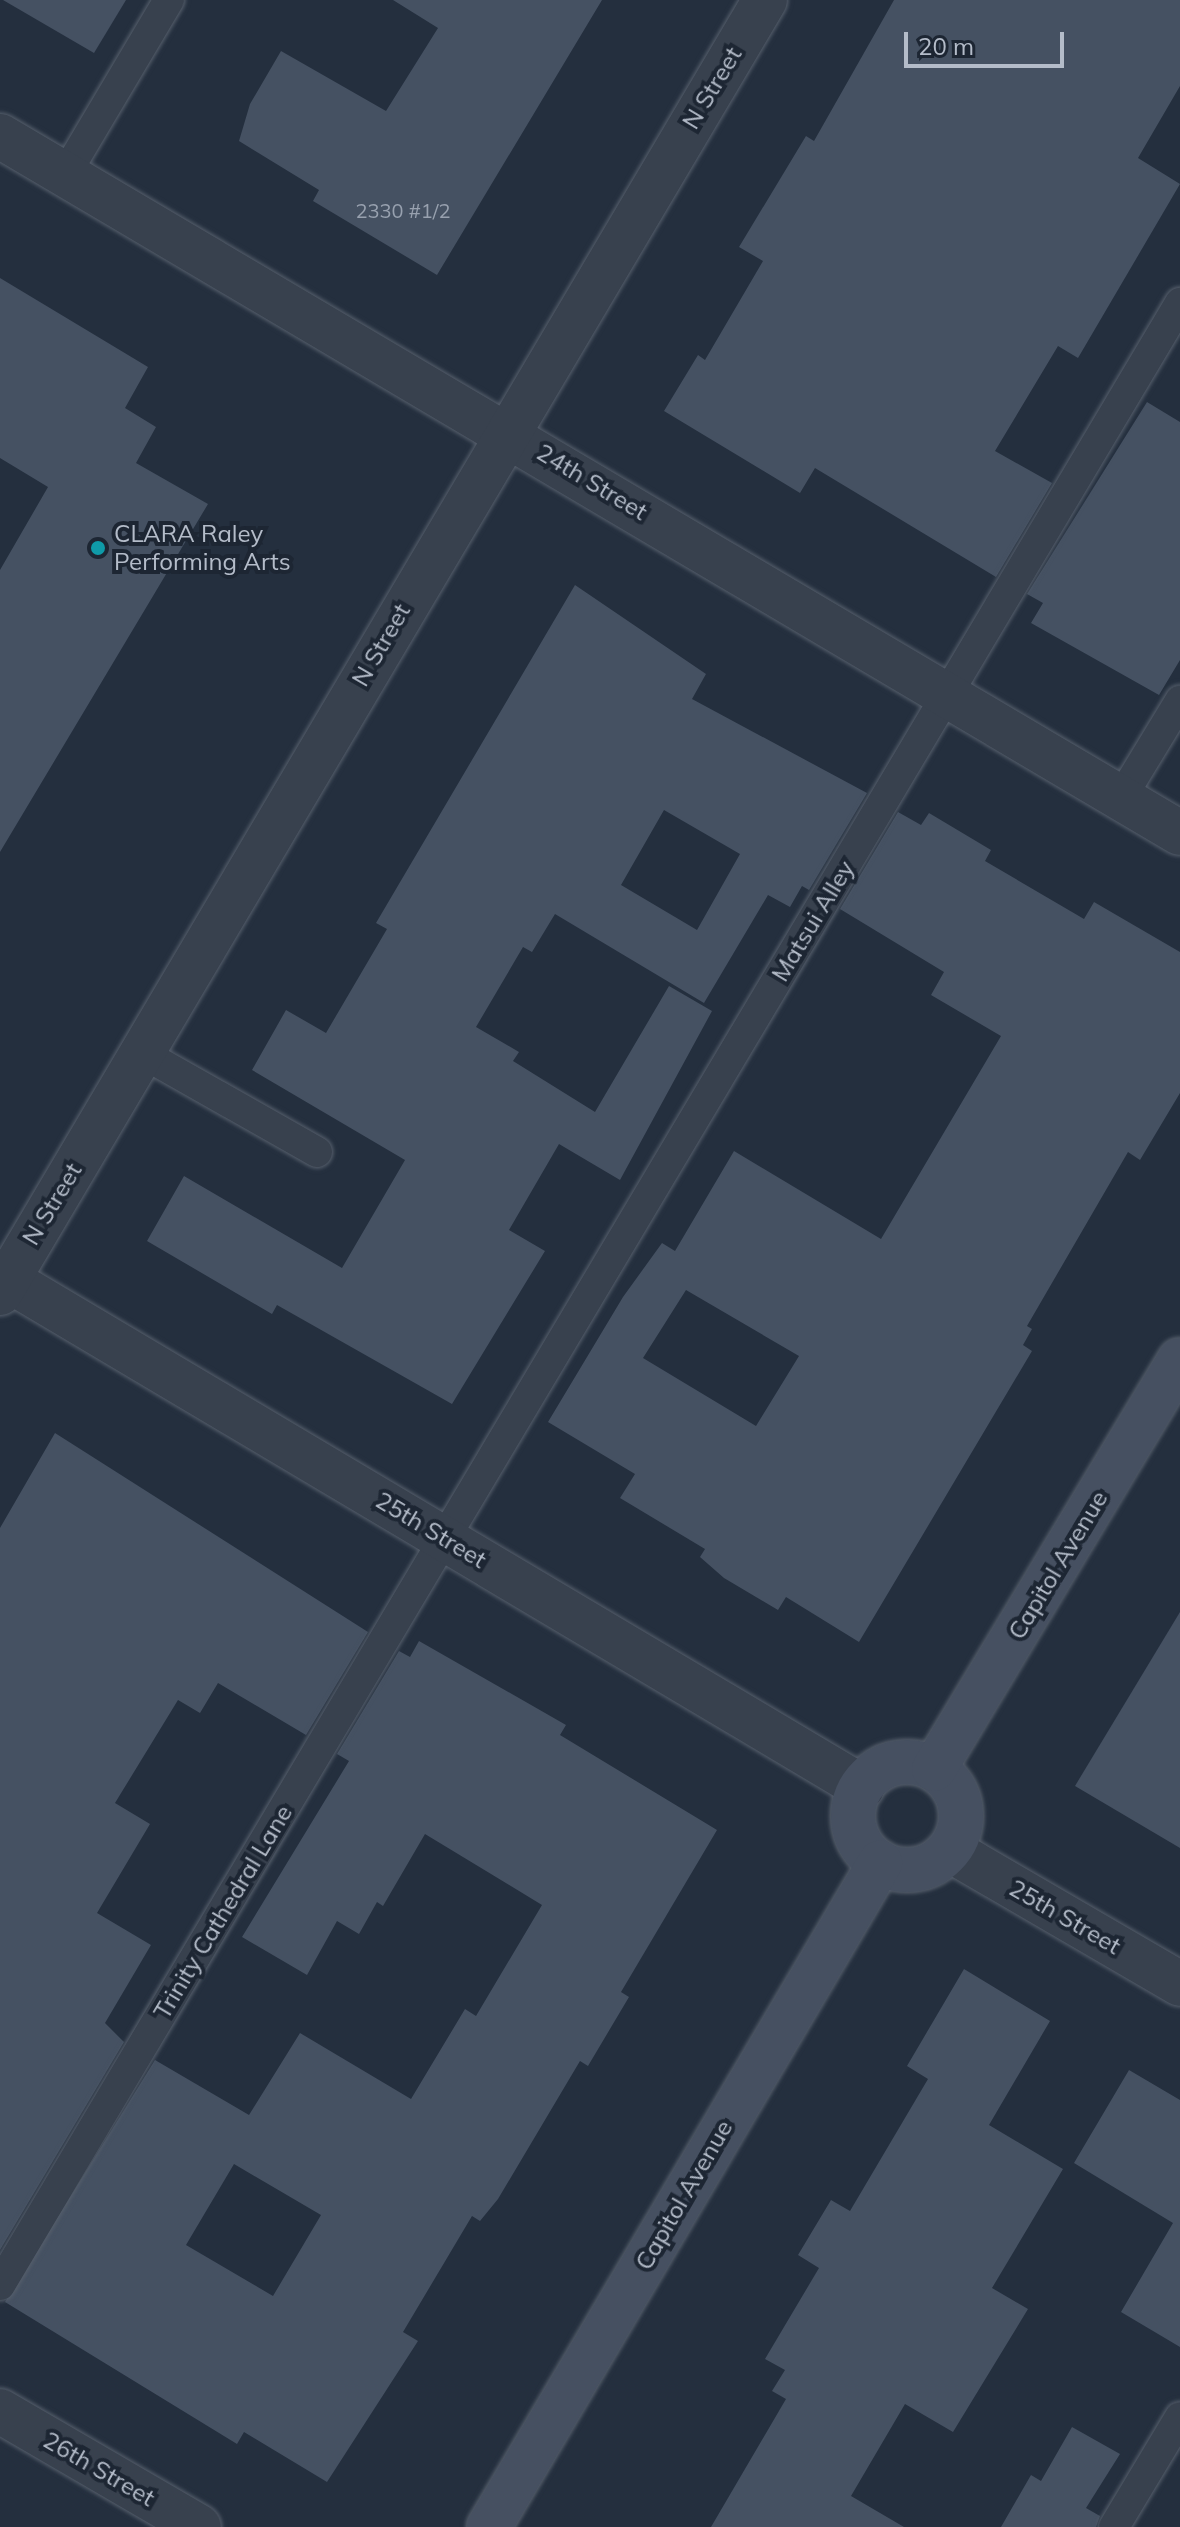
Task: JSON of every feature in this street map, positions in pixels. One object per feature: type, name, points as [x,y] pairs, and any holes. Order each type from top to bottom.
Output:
[{"type":"street","name":"N Street","points":[[3,1282],[142,1053],[507,431],[765,0]]},
{"type":"street","name":"24th Street","points":[[0,136],[507,431],[1180,833]]},
{"type":"street","name":"25th Street","points":[[3,1282],[445,1538],[862,1787]]},
{"type":"street","name":"Capitol Avenue","points":[[934,1769],[1180,1360]]},
{"type":"street","points":[[894,1763],[934,1769],[959,1801],[950,1850],[909,1870],[880,1863],[855,1827],[862,1787],[894,1763]]},
{"type":"street","name":"25th Street","points":[[950,1850],[1180,1984]]},
{"type":"street","name":"Capitol Avenue","points":[[489,2527],[880,1863]]},
{"type":"street","name":"26th Street","points":[[0,2411],[199,2527]]},
{"type":"lane","points":[[65,175],[169,0]]},
{"type":"lane","name":"Matsui Alley","points":[[445,1538],[1180,303]]},
{"type":"lane","points":[[1121,798],[1180,701]]},
{"type":"lane","points":[[142,1053],[317,1152]]},
{"type":"lane","name":"Trinity Cathedral Lane","points":[[0,2285],[445,1538]]},
{"type":"lane","points":[[1114,2527],[1180,2417]]},
{"type":"building","points":[[3,0],[126,0],[94,53]]},
{"type":"building","points":[[393,0],[602,0],[437,275],[313,201],[319,190],[239,141],[250,104],[281,51],[386,111],[438,28]]},
{"type":"building","points":[[894,0],[1180,0],[1180,86],[1138,158],[1180,184],[1078,358],[1058,346],[995,451],[1052,483],[996,577],[815,468],[800,493],[664,411],[698,355],[705,360],[763,261],[739,247],[806,136],[814,141]]},
{"type":"building","name":"CLARA Raley Performing Arts","points":[[0,278],[148,367],[125,408],[156,427],[136,463],[208,504],[0,852],[0,570],[48,487],[0,458]]},
{"type":"building","points":[[1147,402],[1180,422],[1180,660],[1159,695],[1031,623],[1043,603],[1027,594]]},
{"type":"building","points":[[575,585],[706,674],[692,699],[867,793],[809,890],[802,886],[790,907],[768,895],[704,1003],[555,914],[532,952],[523,947],[476,1027],[519,1052],[513,1061],[595,1112],[669,986],[712,1011],[620,1180],[559,1144],[509,1230],[545,1251],[452,1404],[277,1305],[272,1314],[147,1241],[184,1176],[342,1268],[405,1160],[252,1070],[286,1010],[326,1033],[387,929],[376,923]],"holes":[[[664,810],[740,854],[697,930],[621,885]]]},
{"type":"building","points":[[898,812],[921,825],[929,813],[991,850],[985,861],[1084,919],[1094,902],[1180,952],[1180,1093],[1140,1160],[1128,1152],[1027,1326],[1032,1329],[1023,1345],[1032,1351],[859,1642],[786,1597],[778,1610],[724,1578],[700,1557],[705,1549],[620,1498],[635,1474],[548,1422],[623,1297],[662,1243],[675,1251],[734,1151],[881,1239],[1001,1036],[931,995],[944,972],[840,909]],"holes":[[[686,1290],[799,1356],[756,1426],[643,1358]]]},
{"type":"building","points":[[55,1433],[368,1632],[306,1735],[218,1683],[200,1713],[178,1700],[115,1803],[150,1824],[97,1913],[151,1945],[105,2023],[124,2042],[0,2250],[0,1528]]},
{"type":"building","points":[[1180,1612],[1180,1848],[1075,1786]]},
{"type":"building","points":[[419,1641],[566,1725],[560,1735],[717,1830],[621,1992],[629,1997],[588,2066],[580,2061],[498,2199],[480,2221],[472,2216],[403,2332],[418,2341],[327,2482],[244,2432],[237,2444],[5,2302],[155,2060],[249,2115],[300,2033],[411,2099],[465,2009],[476,2016],[542,1905],[425,1834],[383,1906],[377,1902],[359,1934],[337,1921],[307,1975],[242,1937],[349,1761],[337,1754],[399,1651],[410,1657]],"holes":[[[234,2164],[321,2215],[273,2296],[186,2245]]]},
{"type":"building","points":[[964,1969],[1050,2021],[989,2125],[1063,2169],[992,2288],[1028,2309],[953,2432],[905,2404],[851,2496],[904,2527],[711,2527],[786,2399],[772,2391],[785,2370],[765,2359],[819,2268],[798,2255],[831,2200],[850,2211],[928,2079],[907,2066]]},
{"type":"building","points":[[1129,2070],[1180,2100],[1180,2347],[1121,2312],[1173,2223],[1074,2163]]},
{"type":"building","points":[[1072,2427],[1120,2454],[1086,2508],[1100,2516],[1096,2527],[1001,2527],[1031,2475],[1041,2481]]},
{"type":"place","name":"CLARA Raley Performing Arts","points":[[98,548]]}]
